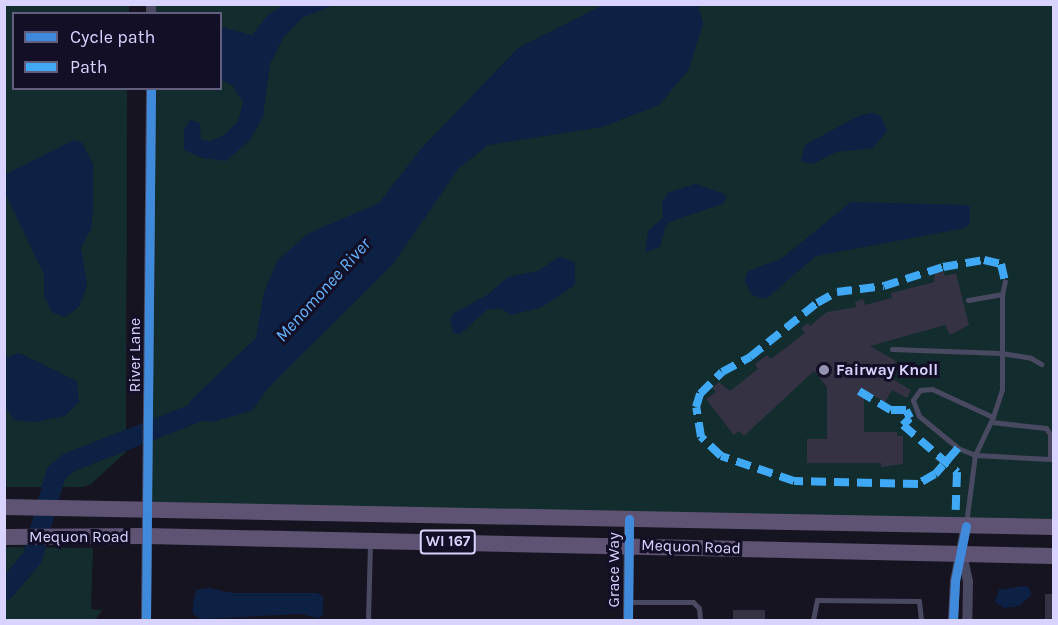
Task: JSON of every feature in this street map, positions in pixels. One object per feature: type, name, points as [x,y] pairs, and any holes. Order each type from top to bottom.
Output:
[{"type":"main road","name":"Mequon Road","points":[[4,507],[149,507],[1053,527]]},
{"type":"main road","points":[[369,513],[369,540]]},
{"type":"main road","name":"Mequon Road","points":[[4,537],[146,536],[369,540],[1053,556]]},
{"type":"street","name":"River Lane","points":[[146,621],[146,536],[149,507],[151,90]]},
{"type":"street","name":"Grace Way","points":[[628,621],[629,519]]},
{"type":"street","points":[[953,621],[955,581],[966,526]]},
{"type":"street","points":[[962,555],[968,581],[966,621]]},
{"type":"lane","points":[[966,526],[975,455],[1001,398],[1002,294],[1005,281]]},
{"type":"lane","points":[[968,300],[1002,294]]},
{"type":"lane","points":[[892,349],[1001,352],[1031,358],[1041,364]]},
{"type":"lane","points":[[932,389],[992,419],[1046,428],[1050,434],[1052,459],[975,455],[958,448],[919,416],[912,405],[914,395],[932,389]]},
{"type":"lane","points":[[368,621],[372,556],[369,540]]},
{"type":"lane","points":[[813,621],[814,602],[828,600],[919,601],[921,621]]},
{"type":"lane","points":[[628,602],[693,602],[699,608],[700,621]]},
{"type":"green space","points":[[5,5],[129,5],[129,12],[12,12],[12,90],[127,90],[126,452],[91,484],[83,487],[5,487]]},
{"type":"green space","points":[[151,5],[1053,5],[1053,521],[149,507],[151,90],[222,90],[222,12],[151,12]]},
{"type":"green space","points":[[5,547],[93,548],[91,609],[102,610],[95,620],[5,620]]},
{"type":"water","points":[[283,5],[334,5],[302,18],[284,37],[270,64],[263,117],[250,140],[226,161],[203,158],[184,150],[184,130],[190,120],[200,123],[201,140],[210,141],[224,135],[238,121],[243,102],[232,85],[222,80],[222,27],[252,35],[267,16]]},
{"type":"water","points":[[603,5],[698,5],[703,23],[689,69],[659,105],[602,127],[488,145],[459,168],[393,264],[269,387],[252,411],[211,422],[189,418],[189,402],[256,338],[264,292],[278,260],[309,233],[379,203],[420,150],[518,48]]},
{"type":"water","points":[[872,113],[881,116],[887,131],[873,148],[836,152],[813,164],[801,161],[805,145],[858,116]]},
{"type":"water","points":[[74,140],[82,143],[93,164],[93,212],[91,229],[81,248],[87,285],[79,307],[65,317],[52,312],[44,296],[44,275],[6,195],[4,175]]},
{"type":"water","points":[[696,184],[725,194],[726,199],[722,204],[672,221],[666,225],[660,247],[645,252],[648,231],[663,218],[662,202],[669,192]]},
{"type":"water","points":[[851,202],[966,205],[970,207],[970,223],[965,228],[816,256],[766,299],[752,295],[745,281],[748,271],[781,259]]},
{"type":"water","points":[[559,257],[575,262],[575,285],[542,307],[511,315],[500,308],[487,310],[460,334],[453,333],[450,319],[454,313],[487,295],[508,277],[538,271]]},
{"type":"water","points":[[19,353],[77,381],[79,402],[65,416],[35,422],[14,420],[5,406],[5,358]]},
{"type":"water","points":[[1029,587],[1031,595],[1019,606],[1004,608],[995,602],[999,590]]},
{"type":"water","points":[[208,588],[233,593],[317,593],[323,596],[323,614],[319,618],[300,614],[201,619],[193,614],[196,590]]},
{"type":"building","name":"Fairway Knoll","points":[[943,271],[945,276],[956,273],[969,325],[950,335],[945,325],[870,346],[896,361],[889,373],[891,378],[911,390],[907,398],[892,390],[885,402],[864,390],[864,432],[897,432],[897,436],[903,436],[903,464],[881,467],[881,463],[807,463],[807,439],[827,439],[827,387],[814,371],[744,436],[739,431],[734,435],[706,399],[716,392],[712,388],[719,382],[730,391],[758,369],[755,364],[767,355],[771,359],[805,333],[801,328],[808,323],[810,326],[827,312],[856,307],[855,302],[863,299],[865,305],[892,298],[891,293],[934,282],[935,273]]},
{"type":"building","points":[[1045,594],[1053,594],[1053,620],[1045,620]]},
{"type":"building","points":[[733,610],[765,610],[765,620],[733,620]]},
{"type":"waterway","name":"Menomonee River","points":[[4,591],[32,558],[56,473],[70,462],[201,411],[211,402]]},
{"type":"marked path","points":[[958,448],[935,474],[918,484],[794,481],[721,456],[701,437],[696,407],[700,394],[722,372],[750,357],[817,303],[837,292],[884,286],[943,267],[984,260],[1001,264],[1005,281]]},
{"type":"marked path","points":[[859,391],[891,410],[906,410],[910,418],[903,425],[957,472],[956,510]]},
{"type":"cycle path","points":[[146,620],[151,90]]},
{"type":"cycle path","points":[[628,620],[629,519]]},
{"type":"cycle path","points":[[953,620],[955,581],[966,526]]},
{"type":"place","name":"Fairway Knoll","points":[[824,370]]}]
